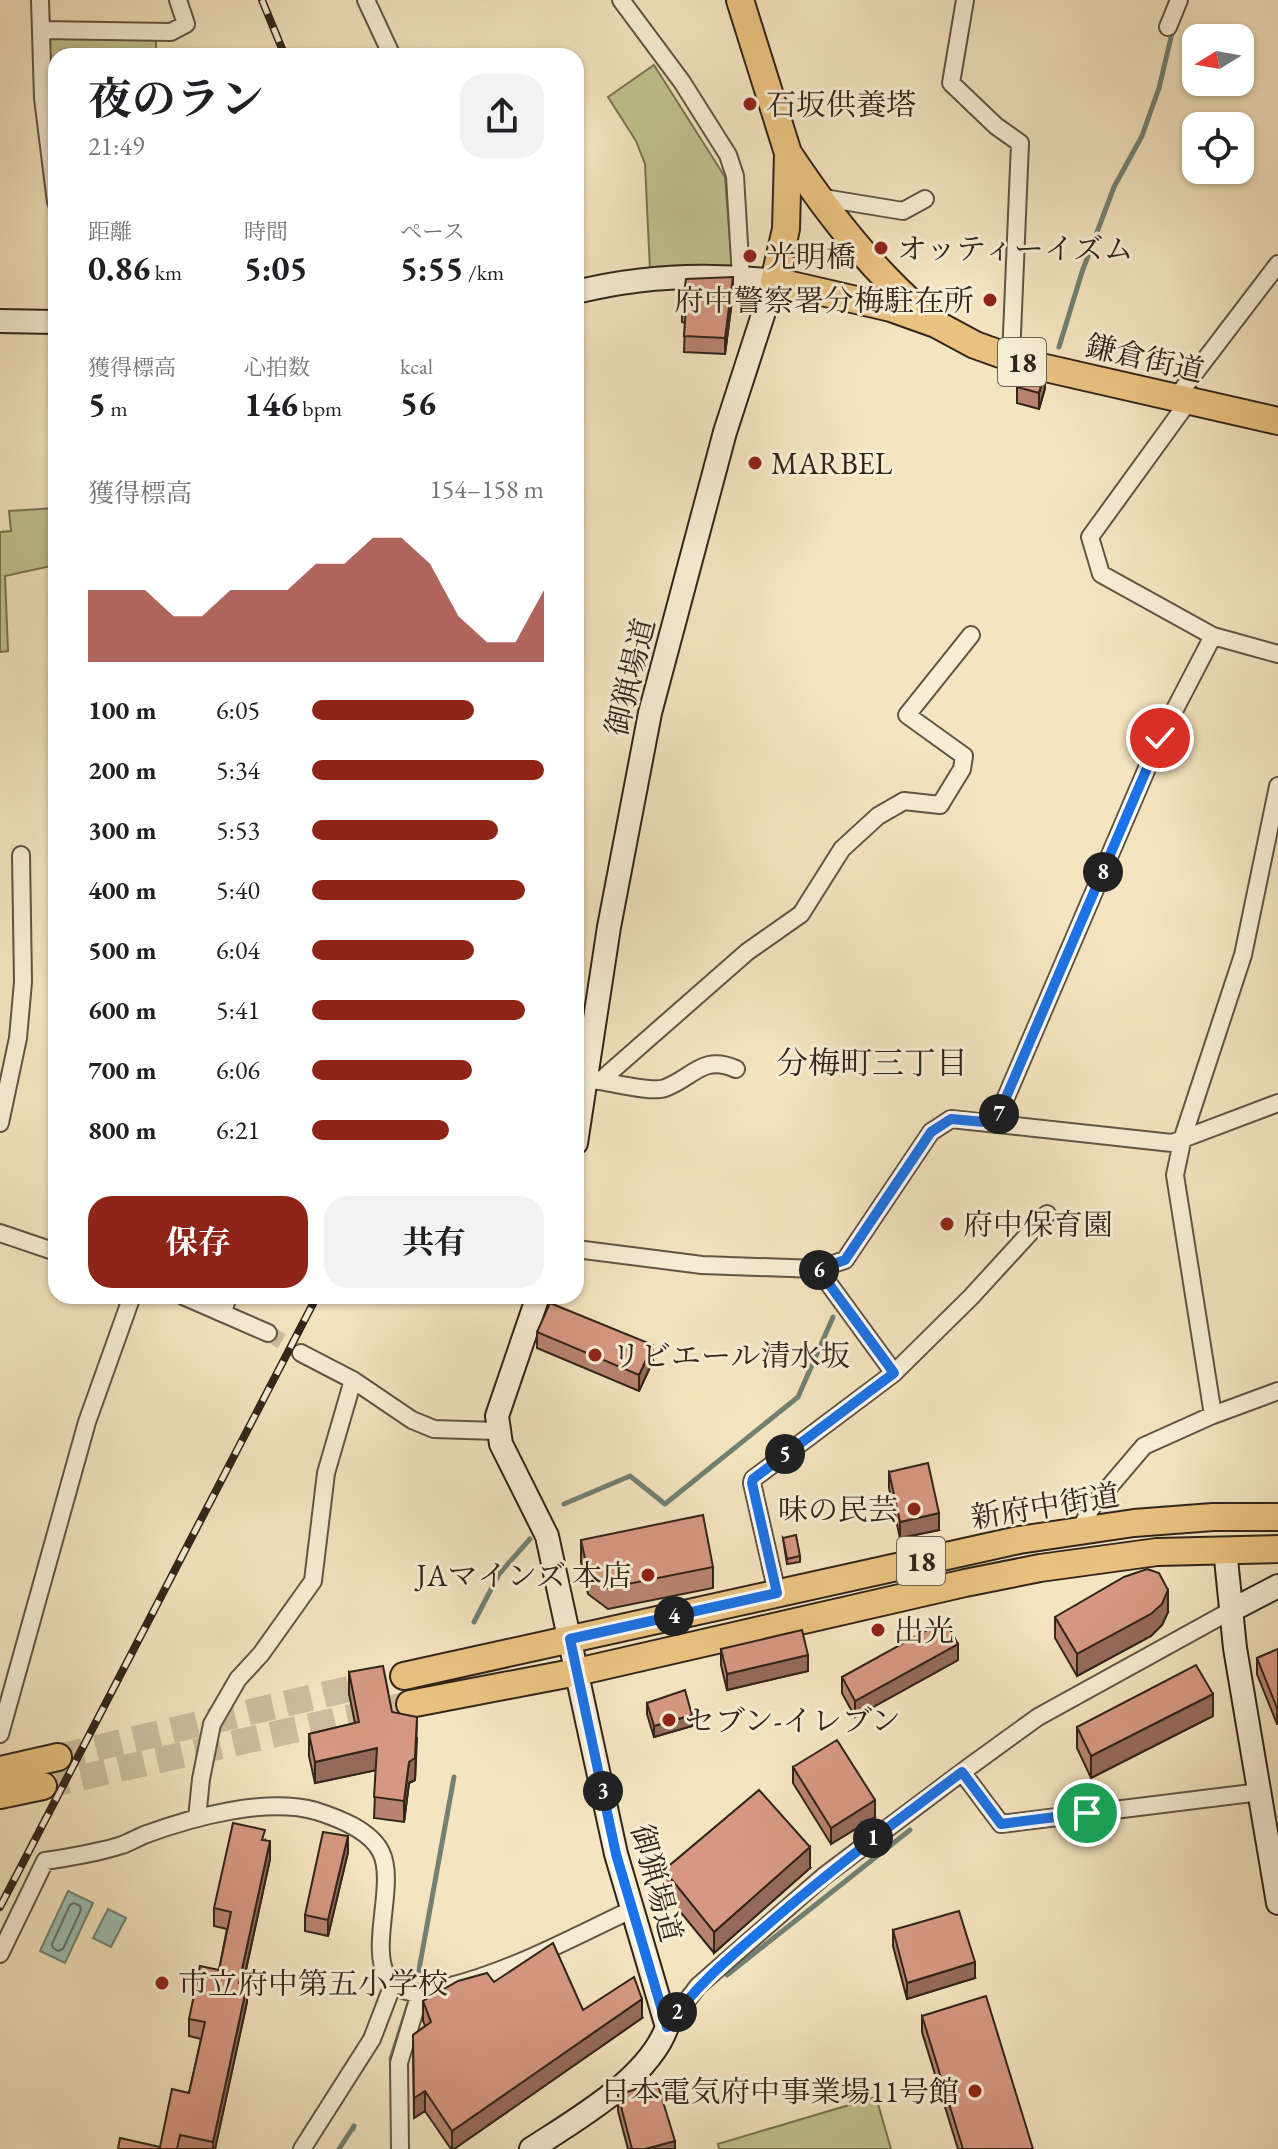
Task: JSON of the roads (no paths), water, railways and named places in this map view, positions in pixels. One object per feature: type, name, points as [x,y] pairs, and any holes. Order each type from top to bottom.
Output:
[{"type":"main road","name":"18","points":[[740,0],[788,153],[817,197],[877,270],[936,324]]},
{"type":"main road","name":"18","points":[[774,281],[786,229],[788,153]]},
{"type":"main road","name":"鎌倉街道","points":[[774,281],[867,302],[936,324],[975,345],[1011,358],[1278,421]]},
{"type":"main road","name":"新府中街道","points":[[404,1676],[1019,1540],[1080,1529],[1173,1520],[1278,1517]]},
{"type":"main road","name":"新府中街道","points":[[410,1704],[577,1672],[1040,1568],[1157,1552],[1278,1549]]},
{"type":"main road","points":[[0,1770],[58,1757]]},
{"type":"main road","points":[[0,1795],[43,1786]]},
{"type":"street","points":[[40,0],[43,98],[48,138]]},
{"type":"street","points":[[41,30],[171,32],[186,24],[178,0]]},
{"type":"street","points":[[366,0],[388,48]]},
{"type":"street","points":[[621,0],[682,82],[728,155],[735,176],[741,278]]},
{"type":"street","points":[[965,0],[951,83],[996,126],[1020,143],[1011,358]]},
{"type":"street","points":[[1168,27],[1179,0]]},
{"type":"street","points":[[817,197],[903,211],[925,199]]},
{"type":"street","points":[[1278,264],[1181,400],[1090,537],[1101,574],[1213,636],[1278,654]]},
{"type":"street","points":[[584,290],[628,280],[741,278],[774,281]]},
{"type":"street","name":"御猟場道","points":[[584,1114],[593,1081],[609,927],[650,713],[717,461],[774,281]]},
{"type":"street","points":[[0,321],[48,322]]},
{"type":"street","points":[[593,1081],[747,952],[801,914],[842,849],[878,816],[904,801],[940,805],[962,769],[964,756],[907,715],[971,635]]},
{"type":"street","points":[[995,1123],[1160,738],[1213,636]]},
{"type":"street","points":[[1213,1415],[1175,1175],[1182,1141],[1243,955],[1278,786]]},
{"type":"street","points":[[0,1123],[13,1072],[21,1010],[21,855]]},
{"type":"street","points":[[593,1081],[662,1089],[705,1065],[724,1064],[736,1069]]},
{"type":"street","points":[[584,1250],[702,1265],[818,1269],[845,1260],[931,1132],[951,1119],[1172,1143],[1278,1103]]},
{"type":"street","points":[[777,1593],[753,1479],[894,1373],[971,1297],[1047,1214]]},
{"type":"street","points":[[0,1233],[48,1249]]},
{"type":"street","points":[[818,1269],[894,1373]]},
{"type":"street","points":[[0,1734],[87,1422],[129,1304]]},
{"type":"street","points":[[225,1304],[268,1333]]},
{"type":"street","points":[[301,1353],[353,1380],[412,1420],[434,1429],[497,1431],[497,1416],[535,1304]]},
{"type":"street","points":[[197,1818],[212,1724],[238,1679],[261,1654],[313,1581],[326,1473],[353,1380]]},
{"type":"street","points":[[1080,1529],[1092,1507],[1144,1446],[1213,1415],[1278,1391]]},
{"type":"street","name":"御猟場道","points":[[497,1431],[547,1536],[616,1854],[667,2027]]},
{"type":"street","points":[[1225,1549],[1235,1648],[1278,1903]]},
{"type":"street","points":[[531,2149],[641,2069],[657,2050],[667,2027],[698,1986],[836,1866],[1038,1717],[1278,1586]]},
{"type":"street","points":[[962,1772],[1001,1824],[1260,1792]]},
{"type":"street","points":[[0,1954],[45,1861],[124,1844],[197,1818],[269,1806],[313,1810],[347,1822],[373,1841],[382,1854],[387,1883],[380,1965],[393,1984],[420,1993],[499,1971],[631,1910]]},
{"type":"street","points":[[302,2149],[372,2039],[393,1984]]},
{"type":"street","points":[[400,2149],[399,2063],[420,1993]]},
{"type":"water","points":[[68,1891],[93,1903],[65,1963],[40,1951]]},
{"type":"water","points":[[108,1909],[126,1918],[111,1947],[93,1938]]},
{"type":"waterway","points":[[1059,347],[1082,272],[1114,187],[1142,136],[1159,88],[1173,29]]},
{"type":"waterway","points":[[564,1504],[630,1476],[665,1504],[798,1397],[833,1317]]},
{"type":"waterway","points":[[474,1622],[499,1574],[530,1539]]},
{"type":"waterway","points":[[418,1975],[454,1777]]},
{"type":"waterway","points":[[727,1975],[910,1830]]},
{"type":"waterway","points":[[391,2059],[409,2003]]},
{"type":"waterway","points":[[339,2149],[354,2126],[353,2129]]},
{"type":"tunnel","points":[[268,1333],[301,1353]]},
{"type":"tunnel","points":[[58,1757],[404,1676]]},
{"type":"tunnel","points":[[43,1786],[410,1704]]},
{"type":"railway","points":[[262,0],[282,48]]},
{"type":"railway","points":[[0,1907],[313,1304]]},
{"type":"place","name":"石坂供養塔","points":[[750,104]]},
{"type":"place","name":"オッティーイズム","points":[[881,248]]},
{"type":"place","name":"光明橋","points":[[750,256]]},
{"type":"place","name":"府中警察署分梅駐在所","points":[[990,300]]},
{"type":"place","name":"MARBEL","points":[[755,463]]},
{"type":"place","name":"府中保育園","points":[[947,1224]]},
{"type":"place","name":"リビエール清水坂","points":[[595,1355]]},
{"type":"place","name":"味の民芸","points":[[914,1509]]},
{"type":"place","name":"JAマインズ 本店","points":[[648,1575]]},
{"type":"place","name":"出光","points":[[878,1630]]},
{"type":"place","name":"セブン-イレブン","points":[[669,1720]]},
{"type":"place","name":"市立府中第五小学校","points":[[162,1983]]},
{"type":"place","name":"日本電気府中事業場11号館","points":[[975,2091]]},
{"type":"district","name":"分梅町三丁目","points":[[872,1063]]}]
